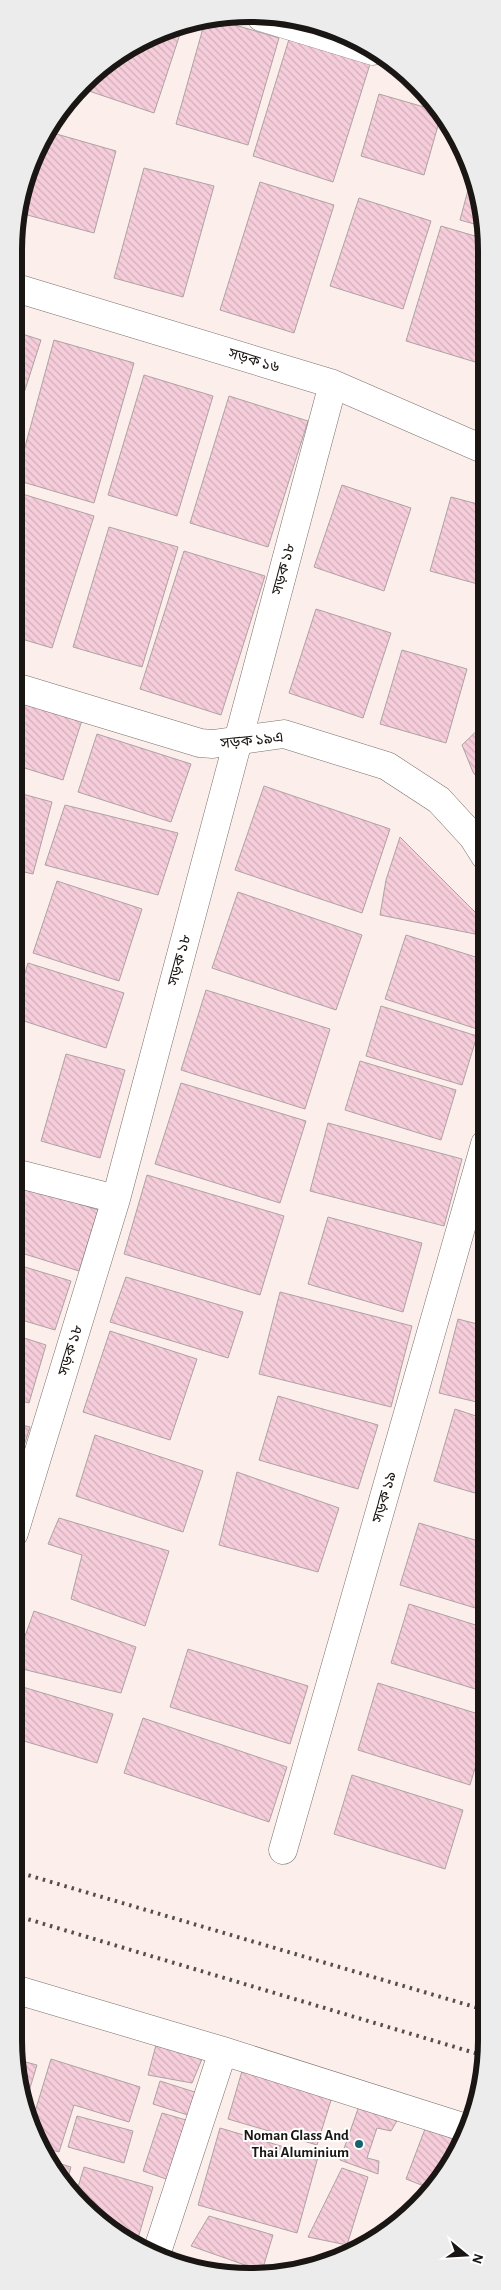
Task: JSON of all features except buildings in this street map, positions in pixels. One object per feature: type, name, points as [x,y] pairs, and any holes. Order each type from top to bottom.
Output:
[{"type":"street","points":[[292,26],[340,41]]},
{"type":"street","name":"সড়ক ১৬","points":[[22,290],[333,384],[478,447]]},
{"type":"street","name":"সড়ক ১৮","points":[[22,1507],[116,1198],[333,384]]},
{"type":"street","name":"সড়ক ১৯এ","points":[[22,689],[200,743],[213,744],[284,734],[387,766],[439,800],[478,845]]},
{"type":"street","name":"সড়ক ১৯","points":[[283,1850],[478,1171]]},
{"type":"street","points":[[22,1175],[116,1198]]},
{"type":"street","points":[[22,1991],[461,2126]]},
{"type":"street","points":[[158,2248],[223,2052]]},
{"type":"railway","points":[[22,1873],[478,2008]]},
{"type":"railway","points":[[22,1917],[478,2054]]},
{"type":"place","name":"Noman Glass And Thai Aluminium","points":[[359,2144]]}]
